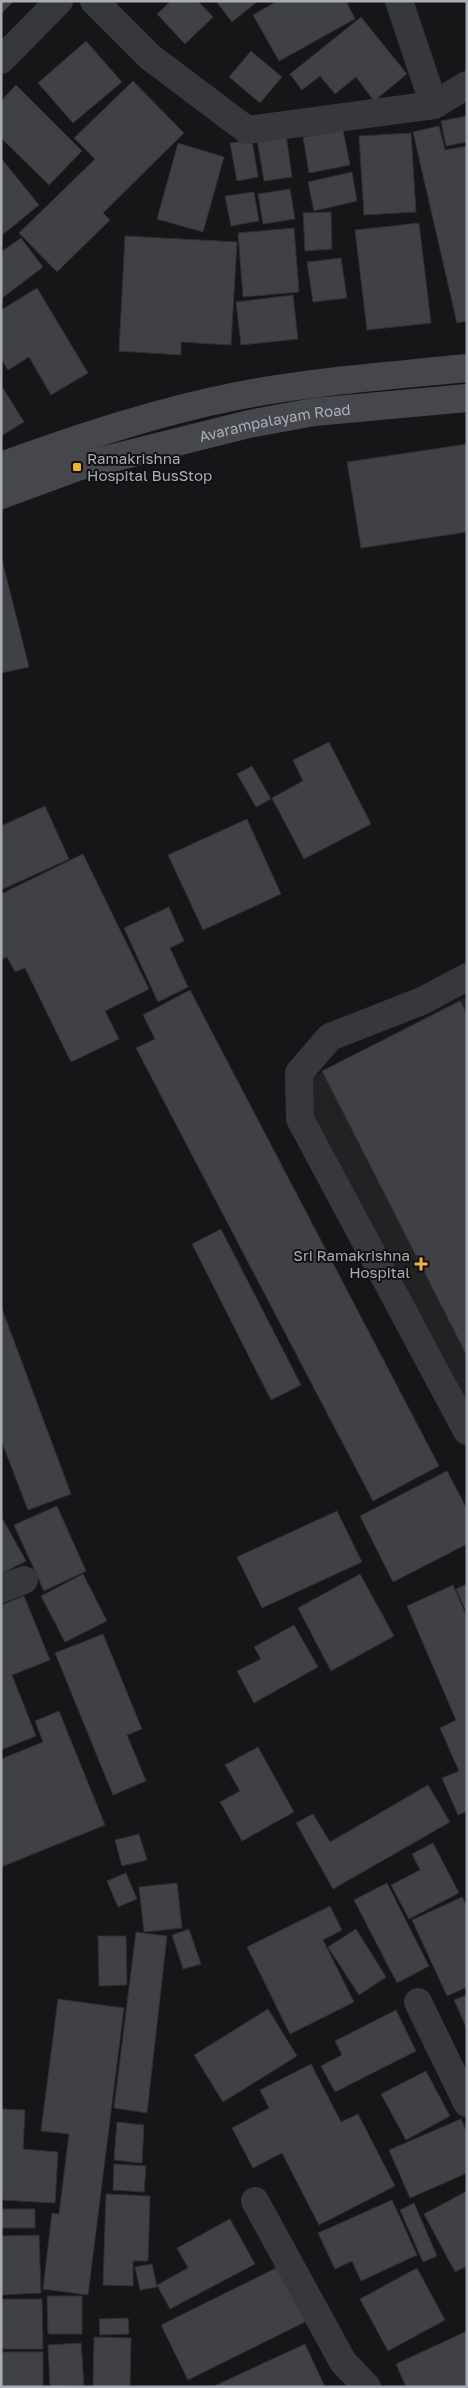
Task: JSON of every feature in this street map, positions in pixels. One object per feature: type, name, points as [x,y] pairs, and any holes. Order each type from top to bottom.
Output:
[{"type":"main road","points":[[1,466],[92,433],[140,419],[238,396],[335,382],[467,368]]},
{"type":"main road","name":"Avarampalayam Road","points":[[1,495],[77,467],[193,436],[250,424],[314,412],[467,398]]},
{"type":"street","points":[[1,60],[60,1]]},
{"type":"street","points":[[94,1],[150,57],[247,130],[434,104],[467,85]]},
{"type":"street","points":[[399,1],[434,104]]},
{"type":"street","points":[[467,977],[422,1001],[330,1037],[299,1073],[300,1119],[467,1431]]},
{"type":"street","points":[[418,2002],[467,2104]]},
{"type":"street","points":[[255,2201],[343,2362],[368,2387]]},
{"type":"shaded area","name":"Sri Ramakrishna Hospital","points":[[467,996],[467,1437],[284,1092]]},
{"type":"building","points":[[1,1],[14,1],[1,14]]},
{"type":"building","points":[[171,1],[198,1],[213,17],[185,44],[157,14]]},
{"type":"building","points":[[216,1],[258,1],[232,22]]},
{"type":"building","points":[[277,1],[346,1],[355,19],[279,61],[253,15]]},
{"type":"building","points":[[361,17],[407,74],[374,101],[356,77],[335,94],[320,76],[302,90],[290,74]]},
{"type":"building","points":[[86,41],[122,82],[73,123],[38,83]]},
{"type":"building","points":[[251,51],[282,77],[260,103],[229,77]]},
{"type":"building","points":[[133,81],[184,133],[103,213],[110,220],[57,272],[19,233],[95,159],[74,138]]},
{"type":"building","points":[[16,85],[82,151],[49,185],[1,138],[1,101]]},
{"type":"building","points":[[467,116],[467,142],[446,146],[441,121]]},
{"type":"building","points":[[439,126],[445,150],[467,146],[467,321],[457,323],[413,132]]},
{"type":"building","points":[[343,130],[350,165],[309,173],[303,137]]},
{"type":"building","points":[[411,133],[416,212],[364,215],[359,136]]},
{"type":"building","points":[[286,134],[292,177],[264,181],[257,139]]},
{"type":"building","points":[[252,140],[258,177],[237,181],[230,143]]},
{"type":"building","points":[[178,143],[224,157],[203,232],[157,219]]},
{"type":"building","points":[[1,158],[39,205],[1,236]]},
{"type":"building","points":[[352,172],[357,201],[314,211],[308,182]]},
{"type":"building","points":[[290,189],[295,219],[263,224],[258,194]]},
{"type":"building","points":[[254,192],[259,221],[231,226],[225,196]]},
{"type":"building","points":[[331,212],[332,249],[305,251],[303,213]]},
{"type":"building","points":[[419,223],[431,323],[367,330],[355,230]]},
{"type":"building","points":[[294,228],[299,292],[243,297],[238,233]]},
{"type":"building","points":[[125,236],[237,242],[231,345],[181,342],[181,355],[119,351]]},
{"type":"building","points":[[21,238],[43,267],[1,299],[1,252]]},
{"type":"building","points":[[341,258],[347,298],[313,302],[307,262]]},
{"type":"building","points":[[37,288],[88,373],[51,395],[29,357],[8,370],[1,359],[1,310]]},
{"type":"building","points":[[293,295],[298,339],[241,345],[236,302]]},
{"type":"building","points":[[1,385],[24,422],[1,436]]},
{"type":"building","points":[[467,444],[467,532],[361,548],[347,462]]},
{"type":"building","points":[[1,556],[29,667],[1,673]]},
{"type":"building","points":[[329,742],[371,824],[304,859],[272,798],[303,781],[293,760]]},
{"type":"building","points":[[252,766],[271,799],[256,807],[237,774]]},
{"type":"building","points":[[45,806],[69,859],[1,890],[1,826]]},
{"type":"building","points":[[247,819],[281,894],[203,930],[168,855]]},
{"type":"building","points":[[83,854],[149,989],[105,1011],[119,1039],[71,1062],[25,968],[15,972],[7,957],[1,960],[1,894]]},
{"type":"building","points":[[169,907],[184,941],[170,948],[188,987],[158,1002],[124,928]]},
{"type":"building","points":[[190,990],[439,1466],[373,1501],[136,1048],[155,1039],[143,1015]]},
{"type":"building","name":"Sri Ramakrishna Hospital","points":[[460,1001],[467,1014],[467,1356],[322,1071]]},
{"type":"building","points":[[221,1229],[301,1385],[271,1400],[192,1244]]},
{"type":"building","points":[[1,1306],[71,1494],[28,1510],[1,1440]]},
{"type":"building","points":[[447,1471],[467,1509],[467,1544],[393,1582],[360,1516]]},
{"type":"building","points":[[57,1506],[86,1571],[44,1591],[14,1525]]},
{"type":"building","points":[[337,1511],[362,1562],[262,1608],[237,1557]]},
{"type":"building","points":[[1,1516],[26,1561],[1,1574]]},
{"type":"building","points":[[83,1574],[107,1621],[65,1642],[41,1596]]},
{"type":"building","points":[[360,1574],[394,1636],[331,1671],[298,1608]]},
{"type":"building","points":[[467,1584],[467,1613],[456,1589]]},
{"type":"building","points":[[453,1585],[467,1617],[467,1811],[458,1815],[442,1778],[459,1771],[440,1728],[456,1720],[407,1606]]},
{"type":"building","points":[[24,1596],[50,1660],[12,1675],[36,1736],[1,1750],[1,1605]]},
{"type":"building","points":[[294,1625],[318,1667],[254,1703],[237,1671],[261,1659],[254,1647]]},
{"type":"building","points":[[103,1634],[142,1729],[127,1735],[146,1781],[113,1795],[55,1653]]},
{"type":"building","points":[[59,1711],[105,1825],[1,1867],[1,1759],[43,1742],[35,1721]]},
{"type":"building","points":[[258,1747],[294,1812],[242,1841],[220,1802],[240,1791],[225,1765]]},
{"type":"building","points":[[428,1785],[450,1822],[333,1889],[296,1823],[313,1814],[330,1842]]},
{"type":"building","points":[[139,1834],[147,1860],[122,1866],[115,1840]]},
{"type":"building","points":[[433,1843],[459,1893],[409,1919],[391,1885],[420,1870],[412,1854]]},
{"type":"building","points":[[126,1873],[137,1899],[118,1907],[107,1881]]},
{"type":"building","points":[[177,1883],[182,1928],[144,1932],[139,1887]]},
{"type":"building","points":[[387,1883],[429,1966],[397,1983],[354,1900]]},
{"type":"building","points":[[462,1897],[467,1906],[467,1987],[447,1996],[412,1920]]},
{"type":"building","points":[[330,1906],[342,1930],[323,1940],[354,2002],[290,2034],[247,1947]]},
{"type":"building","points":[[189,1929],[201,1964],[183,1969],[172,1935]]},
{"type":"building","points":[[356,1929],[386,1977],[359,1995],[328,1947]]},
{"type":"building","points":[[136,1932],[167,1936],[147,2113],[114,2108]]},
{"type":"building","points":[[98,1936],[126,1936],[127,1985],[99,1986]]},
{"type":"building","points":[[467,1995],[467,2029],[454,2000]]},
{"type":"building","points":[[58,1999],[124,2008],[88,2295],[43,2289],[52,2213],[59,2214],[69,2134],[41,2131]]},
{"type":"building","points":[[268,2009],[297,2056],[223,2102],[194,2055]]},
{"type":"building","points":[[396,2010],[416,2051],[335,2092],[321,2066],[342,2055],[335,2041]]},
{"type":"building","points":[[311,2064],[341,2122],[358,2114],[395,2186],[319,2225],[282,2153],[253,2168],[232,2128],[269,2108],[260,2090]]},
{"type":"building","points":[[426,2071],[450,2116],[406,2140],[381,2094]]},
{"type":"building","points":[[1,2109],[25,2110],[23,2149],[58,2152],[55,2203],[1,2200]]},
{"type":"building","points":[[461,2119],[467,2133],[467,2173],[410,2198],[389,2150]]},
{"type":"building","points":[[117,2122],[144,2125],[142,2163],[114,2160]]},
{"type":"building","points":[[114,2164],[146,2166],[144,2192],[113,2190]]},
{"type":"building","points":[[467,2191],[467,2266],[455,2272],[424,2214]]},
{"type":"building","points":[[106,2194],[150,2196],[148,2261],[133,2261],[133,2286],[103,2285]]},
{"type":"building","points":[[392,2200],[417,2255],[361,2281],[352,2261],[335,2269],[318,2233]]},
{"type":"building","points":[[414,2203],[437,2256],[423,2262],[400,2210]]},
{"type":"building","points":[[1,2209],[35,2209],[35,2228],[1,2228]]},
{"type":"building","points":[[230,2219],[255,2264],[170,2309],[157,2285],[188,2268],[177,2248]]},
{"type":"building","points":[[39,2235],[41,2293],[1,2295],[1,2236]]},
{"type":"building","points":[[152,2264],[157,2287],[140,2290],[135,2267]]},
{"type":"building","points":[[284,2264],[311,2319],[188,2380],[161,2325]]},
{"type":"building","points":[[417,2268],[445,2320],[388,2351],[360,2299]]},
{"type":"building","points":[[47,2296],[82,2296],[82,2334],[48,2334]]},
{"type":"building","points":[[1,2299],[42,2299],[43,2349],[1,2349]]},
{"type":"building","points":[[128,2318],[129,2334],[100,2335],[99,2319]]},
{"type":"building","points":[[467,2331],[467,2387],[406,2387],[396,2364]]},
{"type":"building","points":[[94,2337],[131,2338],[130,2387],[93,2387]]},
{"type":"building","points":[[81,2343],[84,2385],[50,2387],[48,2345]]},
{"type":"building","points":[[305,2344],[325,2387],[212,2387]]},
{"type":"building","points":[[1,2352],[43,2352],[43,2387],[1,2387]]},
{"type":"place","name":"Ramakrishna Hospital BusStop","points":[[77,467]]},
{"type":"place","name":"Sri Ramakrishna Hospital","points":[[421,1264]]}]
